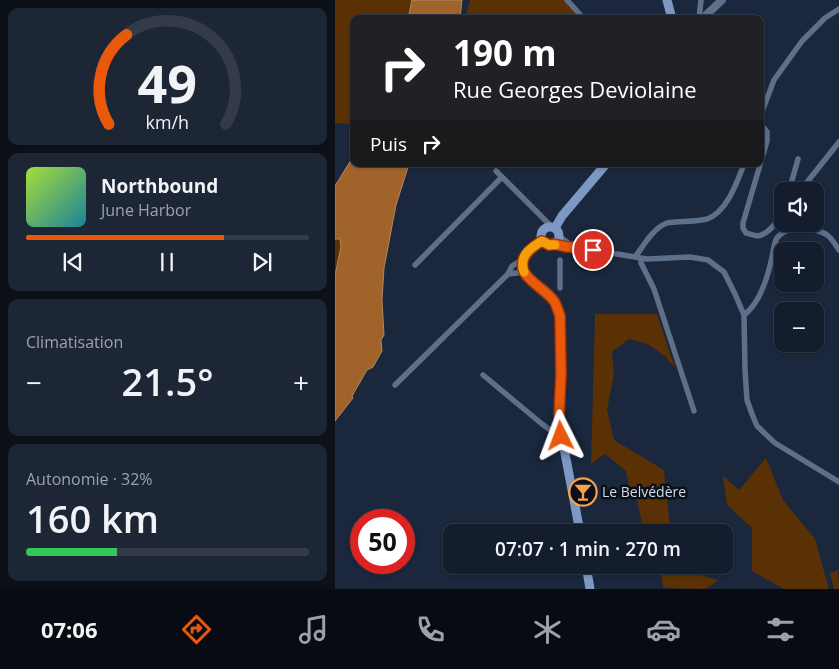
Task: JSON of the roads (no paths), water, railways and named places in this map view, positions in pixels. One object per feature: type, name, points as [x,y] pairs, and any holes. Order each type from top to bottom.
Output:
[{"type":"main road","points":[[667,0],[671,15]]},
{"type":"main road","points":[[542,241],[546,244],[554,244],[558,241],[555,230],[562,216],[603,167]]},
{"type":"main road","points":[[542,241],[542,231],[547,226],[555,230]]},
{"type":"main road","points":[[542,241],[525,254],[523,264],[529,279],[553,300],[560,316],[561,374],[559,415],[561,436],[578,524]]},
{"type":"main road","points":[[588,574],[590,589]]},
{"type":"street","points":[[567,0],[580,15]]},
{"type":"street","points":[[701,0],[701,15]]},
{"type":"street","points":[[705,15],[722,0]]},
{"type":"street","points":[[764,106],[774,80],[802,41],[825,18],[839,9]]},
{"type":"street","points":[[764,128],[767,132],[764,151]]},
{"type":"street","points":[[807,182],[839,142]]},
{"type":"street","points":[[792,182],[798,159]]},
{"type":"street","points":[[638,258],[656,229],[661,225],[667,222],[704,220],[720,210],[735,188],[742,167]]},
{"type":"street","points":[[759,167],[743,228],[746,233],[758,236],[765,233],[774,224]]},
{"type":"street","points":[[496,170],[568,243],[575,247]]},
{"type":"street","points":[[415,265],[502,177]]},
{"type":"street","points":[[744,315],[751,310],[760,295],[776,239],[787,230],[804,227],[822,232],[831,237],[839,250]]},
{"type":"street","points":[[554,244],[647,259],[689,257],[708,260],[724,272],[744,315],[747,400],[757,426],[775,443],[839,482]]},
{"type":"street","points":[[638,258],[654,289],[694,411]]},
{"type":"street","points":[[395,385],[508,274],[511,266],[523,259]]},
{"type":"street","points":[[560,260],[560,288]]},
{"type":"street","points":[[508,274],[525,272]]},
{"type":"street","points":[[483,375],[542,424],[561,436]]},
{"type":"place","name":"Le Belvédère","points":[[583,492]]}]
